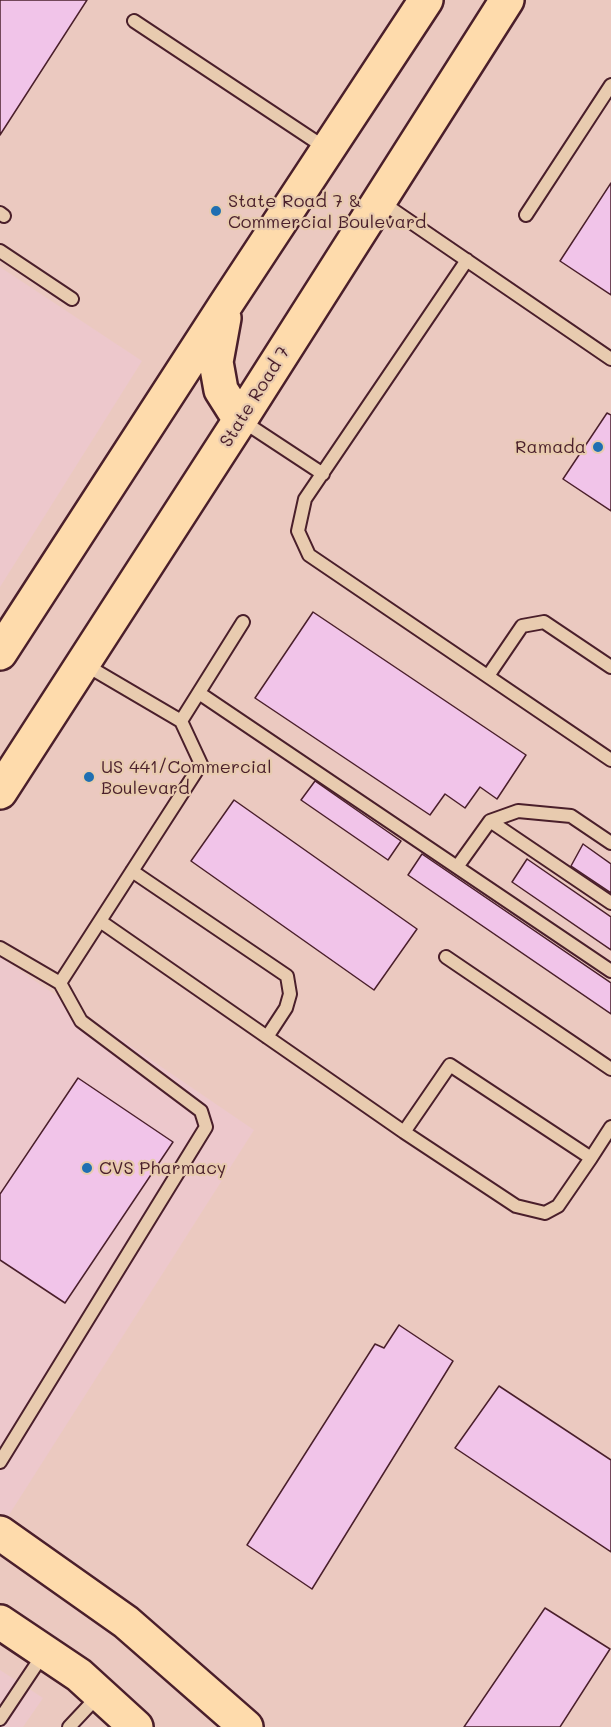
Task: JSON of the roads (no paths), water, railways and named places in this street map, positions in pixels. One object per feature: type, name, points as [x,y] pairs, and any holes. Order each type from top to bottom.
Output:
[{"type":"main road","points":[[0,653],[426,0]]},
{"type":"main road","name":"State Road 7","points":[[0,792],[507,0]]},
{"type":"main road","points":[[226,304],[216,362],[221,390],[240,420]]},
{"type":"main road","points":[[0,1533],[126,1622],[246,1727]]},
{"type":"main road","points":[[0,1622],[79,1675],[136,1727]]},
{"type":"lane","points":[[134,21],[328,150]]},
{"type":"lane","points":[[526,215],[611,85]]},
{"type":"lane","points":[[379,200],[611,359]]},
{"type":"lane","points":[[0,251],[72,299]]},
{"type":"lane","points":[[467,260],[305,500],[298,531],[309,555],[611,760]]},
{"type":"lane","points":[[240,420],[322,474]]},
{"type":"lane","points":[[181,721],[243,622]]},
{"type":"lane","points":[[488,676],[522,626],[544,622],[611,667]]},
{"type":"lane","points":[[60,983],[201,764],[181,721],[83,663]]},
{"type":"lane","points":[[199,693],[611,971]]},
{"type":"lane","points":[[457,867],[490,821],[518,811],[571,816],[611,843]]},
{"type":"lane","points":[[490,821],[611,903]]},
{"type":"lane","points":[[132,871],[287,976],[290,994],[285,1008],[267,1037]]},
{"type":"lane","points":[[100,921],[404,1132],[516,1206],[545,1214],[558,1206],[611,1127]]},
{"type":"lane","points":[[0,948],[60,983],[81,1021],[201,1111],[206,1127],[0,1462]]},
{"type":"lane","points":[[446,957],[611,1069]]},
{"type":"lane","points":[[404,1132],[450,1065],[591,1158]]},
{"type":"lane","points":[[0,1719],[45,1652]]},
{"type":"lane","points":[[69,1727],[99,1694]]},
{"type":"place","name":"State Road 7 & Commercial Boulevard","points":[[216,211]]},
{"type":"place","name":"Ramada","points":[[598,447]]},
{"type":"place","name":"US 441/Commercial Boulevard","points":[[89,777]]},
{"type":"place","name":"CVS Pharmacy","points":[[87,1168]]}]
